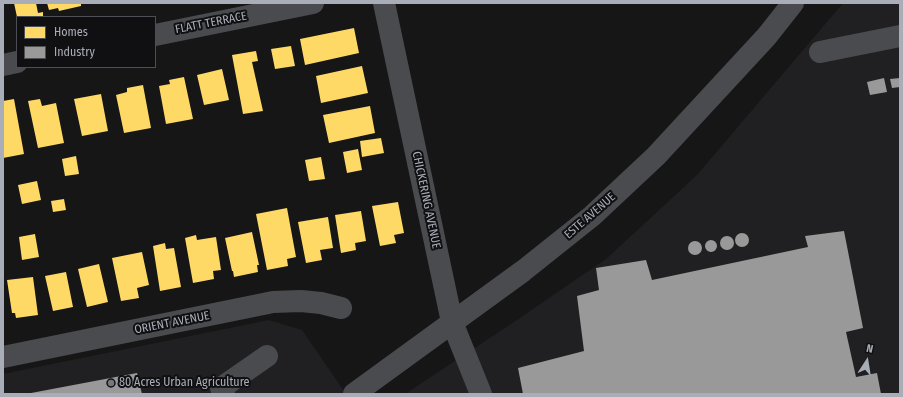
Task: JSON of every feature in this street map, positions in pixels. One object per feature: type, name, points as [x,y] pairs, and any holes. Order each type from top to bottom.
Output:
[{"type":"street","name":"FLATT TERRACE","points":[[156,35],[313,3]]},
{"type":"street","name":"CHICKERING AVENUE","points":[[384,3],[452,322],[481,394]]},
{"type":"street","name":"ESTE AVENUE","points":[[354,394],[523,270],[592,216],[656,156],[766,36],[793,3]]},
{"type":"street","points":[[820,52],[900,36]]},
{"type":"street","points":[[3,65],[16,62]]},
{"type":"street","name":"ORIENT AVENUE","points":[[3,356],[273,302],[301,301],[321,303],[341,308]]},
{"type":"street","points":[[224,394],[221,388],[267,356]]},
{"type":"shaded area","points":[[843,3],[900,3],[900,394],[405,394],[606,259],[697,175]]},
{"type":"shaded area","points":[[269,320],[302,330],[346,394],[3,394],[3,374]]},
{"type":"building: Homes","points":[[14,3],[36,3],[38,13],[43,12],[43,16],[17,16]]},
{"type":"building: Homes","points":[[47,3],[81,3],[81,6],[59,11],[58,8],[49,10]]},
{"type":"building: Homes","points":[[354,28],[359,53],[305,65],[300,39]]},
{"type":"building: Homes","points":[[291,46],[295,66],[275,69],[271,49]]},
{"type":"building: Homes","points":[[256,51],[258,61],[252,62],[263,111],[243,114],[232,55]]},
{"type":"building: Homes","points":[[362,66],[368,93],[321,103],[316,76]]},
{"type":"building: Homes","points":[[222,69],[229,100],[204,105],[197,75]]},
{"type":"building: Homes","points":[[184,77],[193,119],[166,124],[159,86],[170,84],[169,80]]},
{"type":"building: Homes","points":[[143,85],[151,128],[124,133],[116,95],[127,92],[127,88]]},
{"type":"building: Homes","points":[[101,94],[108,131],[82,136],[74,99]]},
{"type":"building: Homes","points":[[14,99],[24,154],[3,158],[3,101]]},
{"type":"building: Homes","points":[[40,99],[42,106],[56,103],[64,143],[38,148],[28,101]]},
{"type":"building: Homes","points":[[370,106],[375,133],[329,143],[323,115]]},
{"type":"building: Homes","points":[[381,138],[384,153],[362,157],[360,141]]},
{"type":"building: Homes","points":[[358,149],[362,170],[347,173],[343,152]]},
{"type":"building: Homes","points":[[76,156],[79,174],[65,176],[62,159]]},
{"type":"building: Homes","points":[[321,157],[325,179],[309,181],[305,160]]},
{"type":"building: Homes","points":[[37,181],[41,200],[22,204],[18,185]]},
{"type":"building: Homes","points":[[64,199],[66,210],[53,212],[51,201]]},
{"type":"building: Homes","points":[[398,202],[404,233],[394,235],[396,243],[380,246],[372,206]]},
{"type":"building: Homes","points":[[287,208],[296,257],[287,259],[288,266],[267,270],[256,214]]},
{"type":"building: Homes","points":[[361,211],[366,241],[355,243],[356,250],[341,253],[335,215]]},
{"type":"building: Homes","points":[[328,217],[333,248],[320,250],[322,260],[306,263],[298,222]]},
{"type":"building: Homes","points":[[252,232],[259,265],[257,265],[258,272],[234,277],[225,238]]},
{"type":"building: Homes","points":[[35,234],[39,257],[22,260],[19,237]]},
{"type":"building: Homes","points":[[196,235],[197,240],[216,237],[221,270],[213,271],[214,279],[193,283],[185,238]]},
{"type":"building: Homes","points":[[165,243],[166,249],[174,248],[181,287],[160,291],[153,246]]},
{"type":"building: Homes","points":[[142,252],[149,285],[137,288],[139,298],[121,301],[112,258]]},
{"type":"building: Homes","points":[[99,264],[108,302],[87,307],[78,269]]},
{"type":"building: Homes","points":[[66,272],[73,307],[53,311],[45,276]]},
{"type":"building: Homes","points":[[33,277],[38,315],[16,318],[15,313],[12,313],[7,280]]},
{"type":"building: Industry","points":[[884,78],[887,92],[870,95],[867,82]]},
{"type":"building: Industry","points":[[900,78],[900,87],[892,88],[890,79]]},
{"type":"building: Industry","points":[[844,231],[863,328],[846,332],[856,377],[877,373],[881,394],[523,394],[518,368],[584,351],[577,296],[599,290],[596,268],[646,260],[652,280],[808,247],[805,236]]},
{"type":"building: Industry","points":[[739,233],[745,233],[749,237],[749,243],[745,247],[739,247],[735,243],[735,237]]},
{"type":"building: Industry","points":[[727,236],[732,238],[734,243],[732,248],[727,250],[722,248],[720,243],[722,238]]},
{"type":"building: Industry","points":[[713,240],[716,241],[716,251],[709,252],[706,251],[705,244],[706,241]]},
{"type":"building: Industry","points":[[692,241],[698,241],[702,245],[702,251],[698,255],[692,255],[688,251],[688,245]]},
{"type":"building: Industry","name":"80 Acres Urban Agriculture","points":[[137,373],[142,394],[31,394],[31,393]]},
{"type":"place","name":"80 Acres Urban Agriculture","points":[[111,383]]}]
